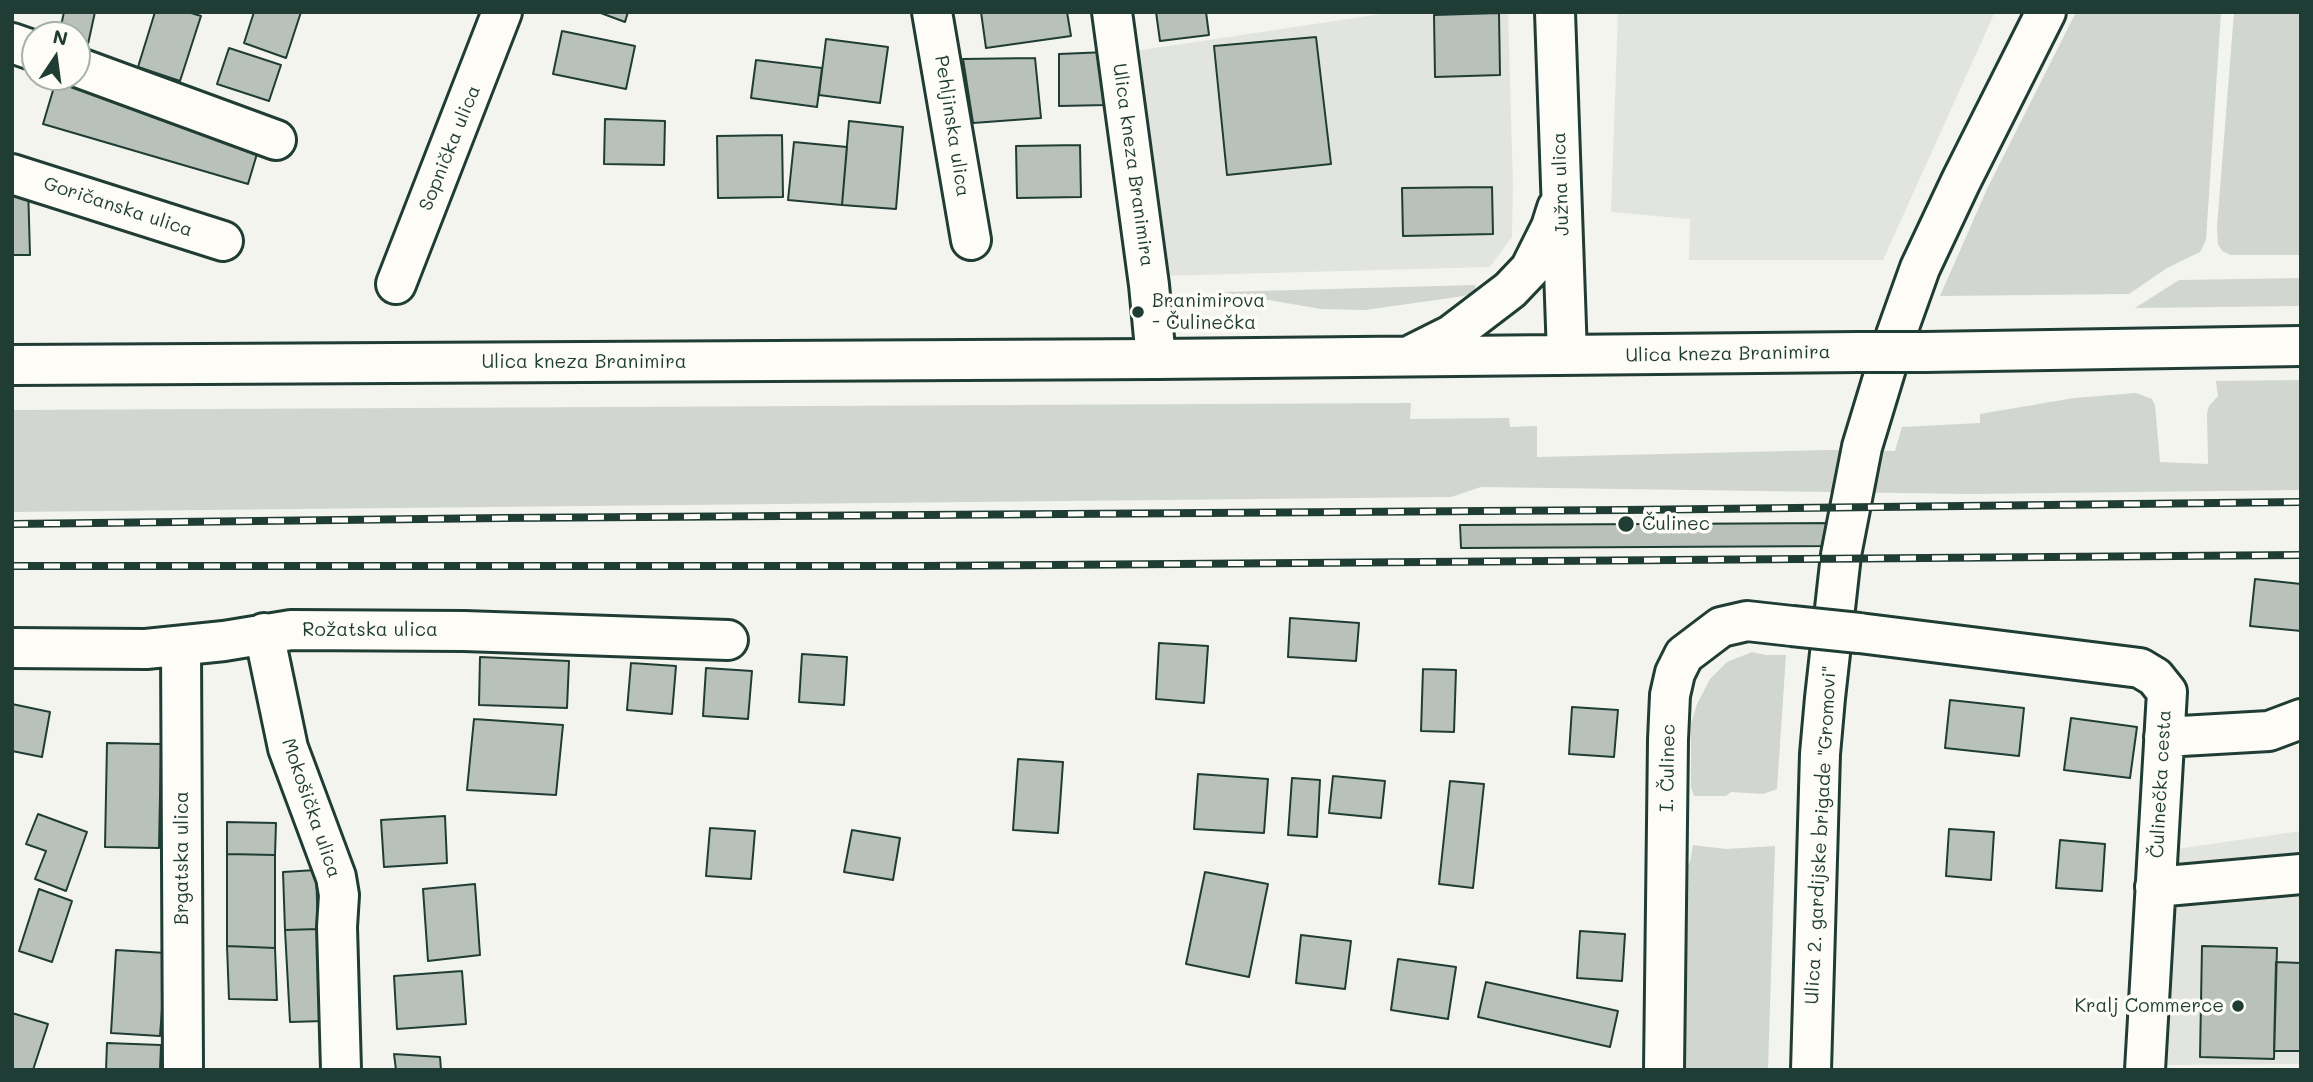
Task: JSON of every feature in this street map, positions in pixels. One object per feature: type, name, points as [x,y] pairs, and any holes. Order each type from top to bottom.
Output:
[{"type":"street","name":"Sopnička ulica","points":[[396,284],[502,12]]},
{"type":"street","name":"Pehljinska ulica","points":[[932,12],[971,240]]},
{"type":"street","name":"Ulica kneza Branimira","points":[[1112,12],[1149,285],[1156,359]]},
{"type":"street","name":"Južna ulica","points":[[1555,12],[1567,355]]},
{"type":"street","name":"Ulica 2. gardijske brigade \"Gromovi\"","points":[[1811,1070],[1825,698],[1841,555],[1863,447],[1896,335],[1920,268],[2046,12]]},
{"type":"street","points":[[91,72],[276,140]]},
{"type":"street","name":"Goričanska ulica","points":[[12,174],[223,241]]},
{"type":"street","points":[[1408,357],[1451,335],[1486,310],[1530,269],[1551,227],[1562,192]]},
{"type":"street","name":"Ulica kneza Branimira","points":[[12,365],[1408,357],[2301,346]]},
{"type":"street","name":"I. Čulinec","points":[[1664,1070],[1668,740],[1670,695],[1675,673],[1684,655],[1721,627],[1747,621],[1859,633]]},
{"type":"street","name":"Rožatska ulica","points":[[12,648],[146,649],[291,630],[464,631],[728,640]]},
{"type":"street","name":"Mokošička ulica","points":[[264,633],[288,748],[335,877],[339,895],[337,927],[341,1070]]},
{"type":"street","name":"Čulinečka cesta","points":[[1859,633],[2140,668],[2155,677],[2167,692],[2145,1070]]},
{"type":"street","name":"Brgatska ulica","points":[[181,646],[183,1070]]},
{"type":"street","points":[[2164,737],[2269,731],[2301,719]]},
{"type":"street","points":[[2155,887],[2301,874]]},
{"type":"shaded area","points":[[1394,12],[1508,12],[1512,237],[1490,267],[1163,276],[1129,52]]},
{"type":"shaded area","points":[[1618,12],[1995,12],[1883,260],[1689,260],[1690,219],[1611,212]]},
{"type":"shaded area","points":[[2076,12],[2221,12],[2206,240],[2200,252],[2167,268],[2129,294],[1940,296],[1987,189]]},
{"type":"shaded area","points":[[2234,12],[2301,12],[2301,255],[2231,255],[2222,251],[2218,244],[2217,227]]},
{"type":"shaded area","points":[[2301,278],[2301,306],[2135,308],[2179,280]]},
{"type":"shaded area","points":[[1475,285],[1476,291],[1464,296],[1365,310],[1321,309],[1222,292]]},
{"type":"shaded area","points":[[2301,380],[2301,490],[1971,494],[1481,487],[1451,497],[12,512],[12,410],[1411,403],[1410,419],[1509,418],[1510,427],[1537,426],[1537,457],[1829,450],[1895,451],[1902,427],[1980,423],[1980,414],[2074,398],[2136,393],[2152,399],[2155,405],[2160,462],[2208,464],[2207,413],[2209,406],[2218,396],[2216,381]]},
{"type":"shaded area","points":[[1752,652],[1786,655],[1777,789],[1763,794],[1731,792],[1726,796],[1694,796],[1691,787],[1691,723],[1697,704],[1710,679],[1727,662]]},
{"type":"shaded area","points":[[2301,831],[2301,1064],[2161,1065],[2176,849]]},
{"type":"shaded area","points":[[1693,845],[1726,849],[1775,846],[1768,1070],[1680,1070],[1685,867],[1690,862]]},
{"type":"building","points":[[64,12],[95,12],[91,30],[91,21],[62,21]]},
{"type":"building","points":[[155,12],[188,12],[201,16],[180,81],[138,67]]},
{"type":"building","points":[[254,12],[301,12],[286,58],[244,43]]},
{"type":"building","points":[[598,12],[628,12],[625,22]]},
{"type":"building","points":[[981,12],[1067,12],[1071,36],[986,48]]},
{"type":"building","points":[[1156,12],[1206,12],[1209,35],[1160,41]]},
{"type":"building","points":[[1499,13],[1500,75],[1435,77],[1434,15]]},
{"type":"building","points":[[562,31],[635,46],[626,89],[553,74]]},
{"type":"building","points":[[1316,37],[1331,164],[1227,175],[1214,46]]},
{"type":"building","points":[[826,39],[888,47],[880,103],[819,95]]},
{"type":"building","points":[[229,48],[281,65],[269,101],[217,84]]},
{"type":"building","points":[[1107,52],[1107,105],[1059,106],[1059,54]]},
{"type":"building","points":[[1035,58],[1041,118],[973,123],[963,59]]},
{"type":"building","points":[[756,60],[822,68],[817,107],[751,98]]},
{"type":"building","points":[[91,87],[262,137],[248,184],[43,124],[53,91],[91,91]]},
{"type":"building","points":[[605,119],[665,121],[664,165],[604,164]]},
{"type":"building","points":[[849,121],[903,127],[896,209],[842,205]]},
{"type":"building","points":[[782,135],[783,197],[718,198],[717,136]]},
{"type":"building","points":[[794,142],[847,147],[842,205],[788,200]]},
{"type":"building","points":[[1080,145],[1081,197],[1017,198],[1016,146]]},
{"type":"building","points":[[12,185],[28,185],[30,255],[12,255]]},
{"type":"building","points":[[1492,187],[1493,234],[1403,236],[1402,188]]},
{"type":"building","points":[[1839,523],[1839,546],[1461,548],[1460,525]]},
{"type":"building","points":[[2255,579],[2301,584],[2301,631],[2250,626]]},
{"type":"building","points":[[1290,618],[1359,623],[1356,661],[1288,657]]},
{"type":"building","points":[[1159,643],[1208,646],[1204,703],[1156,699]]},
{"type":"building","points":[[802,654],[847,657],[844,705],[799,702]]},
{"type":"building","points":[[480,657],[569,661],[567,708],[479,705]]},
{"type":"building","points":[[631,663],[676,666],[672,714],[627,710]]},
{"type":"building","points":[[706,668],[752,671],[748,719],[703,716]]},
{"type":"building","points":[[1423,669],[1456,670],[1454,732],[1421,731]]},
{"type":"building","points":[[1950,700],[2024,708],[2019,756],[1945,748]]},
{"type":"building","points":[[12,704],[50,712],[42,757],[12,751]]},
{"type":"building","points":[[1572,707],[1618,710],[1614,757],[1569,754]]},
{"type":"building","points":[[2071,718],[2137,727],[2130,778],[2064,770]]},
{"type":"building","points":[[474,719],[563,725],[556,795],[467,790]]},
{"type":"building","points":[[107,743],[161,744],[159,848],[105,847]]},
{"type":"building","points":[[1018,759],[1063,762],[1058,833],[1013,830]]},
{"type":"building","points":[[1198,774],[1268,779],[1264,833],[1194,829]]},
{"type":"building","points":[[1333,776],[1385,781],[1381,818],[1329,813]]},
{"type":"building","points":[[1292,778],[1320,780],[1317,837],[1288,835]]},
{"type":"building","points":[[1450,781],[1484,784],[1473,888],[1439,884]]},
{"type":"building","points":[[38,814],[87,832],[66,891],[35,879],[46,851],[26,844]]},
{"type":"building","points":[[445,816],[447,863],[384,867],[381,820]]},
{"type":"building","points":[[227,822],[276,823],[275,855],[227,854]]},
{"type":"building","points":[[710,828],[755,831],[751,879],[706,876]]},
{"type":"building","points":[[1949,829],[1994,832],[1991,880],[1946,876]]},
{"type":"building","points":[[852,830],[900,838],[893,880],[844,872]]},
{"type":"building","points":[[2060,840],[2105,844],[2102,891],[2056,888]]},
{"type":"building","points":[[227,854],[275,855],[275,948],[227,946]]},
{"type":"building","points":[[316,870],[318,929],[285,930],[283,872]]},
{"type":"building","points":[[1205,872],[1268,884],[1249,977],[1186,964]]},
{"type":"building","points":[[475,884],[480,955],[428,961],[423,889]]},
{"type":"building","points":[[39,889],[72,901],[52,962],[19,951]]},
{"type":"building","points":[[318,929],[324,1021],[290,1022],[285,930]]},
{"type":"building","points":[[1580,931],[1625,934],[1622,981],[1577,978]]},
{"type":"building","points":[[1301,935],[1351,941],[1345,989],[1296,983]]},
{"type":"building","points":[[227,946],[275,948],[277,1000],[229,999]]},
{"type":"building","name":"Kralj Commerce","points":[[2202,946],[2277,948],[2274,1059],[2200,1057]]},
{"type":"building","points":[[116,950],[166,953],[160,1036],[111,1033]]},
{"type":"building","points":[[1398,959],[1456,967],[1448,1019],[1391,1010]]},
{"type":"building","points":[[2276,962],[2301,963],[2301,1051],[2274,1051]]},
{"type":"building","points":[[462,971],[466,1024],[397,1029],[394,976]]},
{"type":"building","points":[[1486,982],[1618,1011],[1610,1047],[1478,1017]]},
{"type":"building","points":[[12,1013],[48,1024],[33,1070],[12,1070]]},
{"type":"building","points":[[107,1043],[161,1045],[160,1070],[106,1070]]},
{"type":"building","points":[[394,1054],[440,1057],[441,1070],[396,1070]]},
{"type":"railway","points":[[12,524],[2301,502]]},
{"type":"railway","points":[[12,566],[924,566],[2301,555]]},
{"type":"place","name":"Branimirova - Čulinečka","points":[[1138,312]]},
{"type":"place","name":"Čulinec","points":[[1626,524]]},
{"type":"place","name":"Kralj Commerce","points":[[2238,1006]]}]
